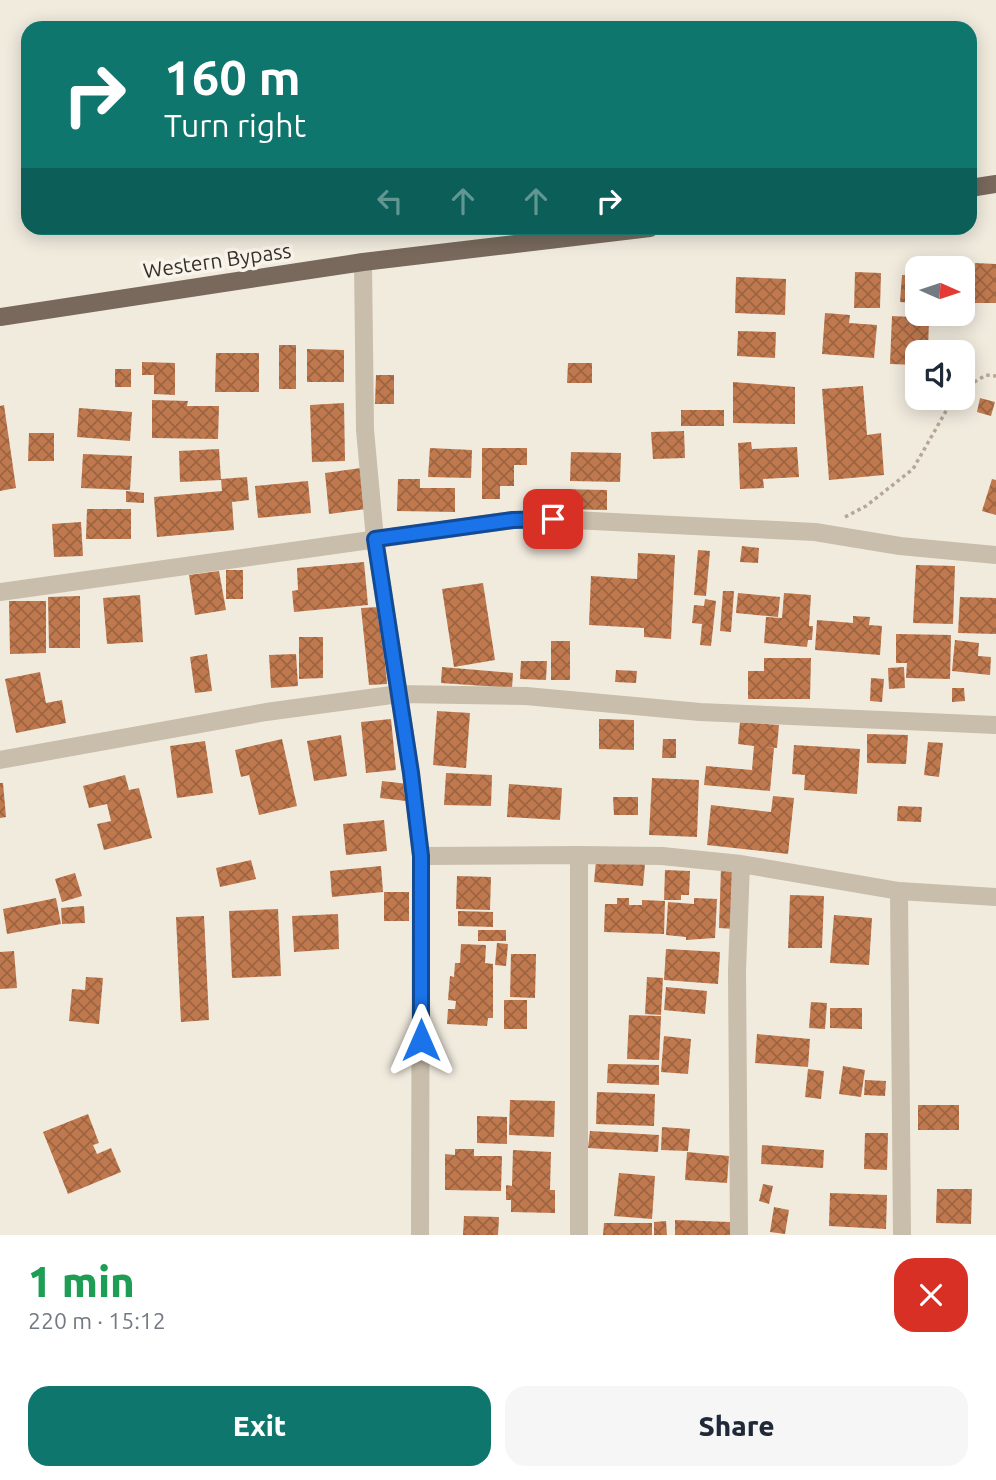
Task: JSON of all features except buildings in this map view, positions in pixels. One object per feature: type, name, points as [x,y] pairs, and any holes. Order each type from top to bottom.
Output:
[{"type":"main road","points":[[977,187],[996,184]]},
{"type":"main road","name":"Western Bypass","points":[[0,317],[91,301],[363,262],[591,235]]},
{"type":"street","points":[[363,262],[365,430],[375,539],[421,856],[420,1235]]},
{"type":"street","points":[[0,592],[513,520],[553,519],[815,532],[900,546],[996,555]]},
{"type":"street","points":[[0,760],[266,712],[399,694],[526,696],[700,712],[996,725]]},
{"type":"street","points":[[579,855],[579,1235]]},
{"type":"street","points":[[421,856],[662,856],[741,864],[899,891],[996,897]]},
{"type":"street","points":[[739,1235],[737,971],[741,864]]},
{"type":"street","points":[[899,891],[902,1235]]},
{"type":"path","points":[[975,381],[986,375],[996,376]]},
{"type":"path","points":[[815,532],[866,506],[913,469],[947,410]]},
{"type":"route","points":[[421,1040],[421,856],[375,539],[513,520],[553,519]]}]
